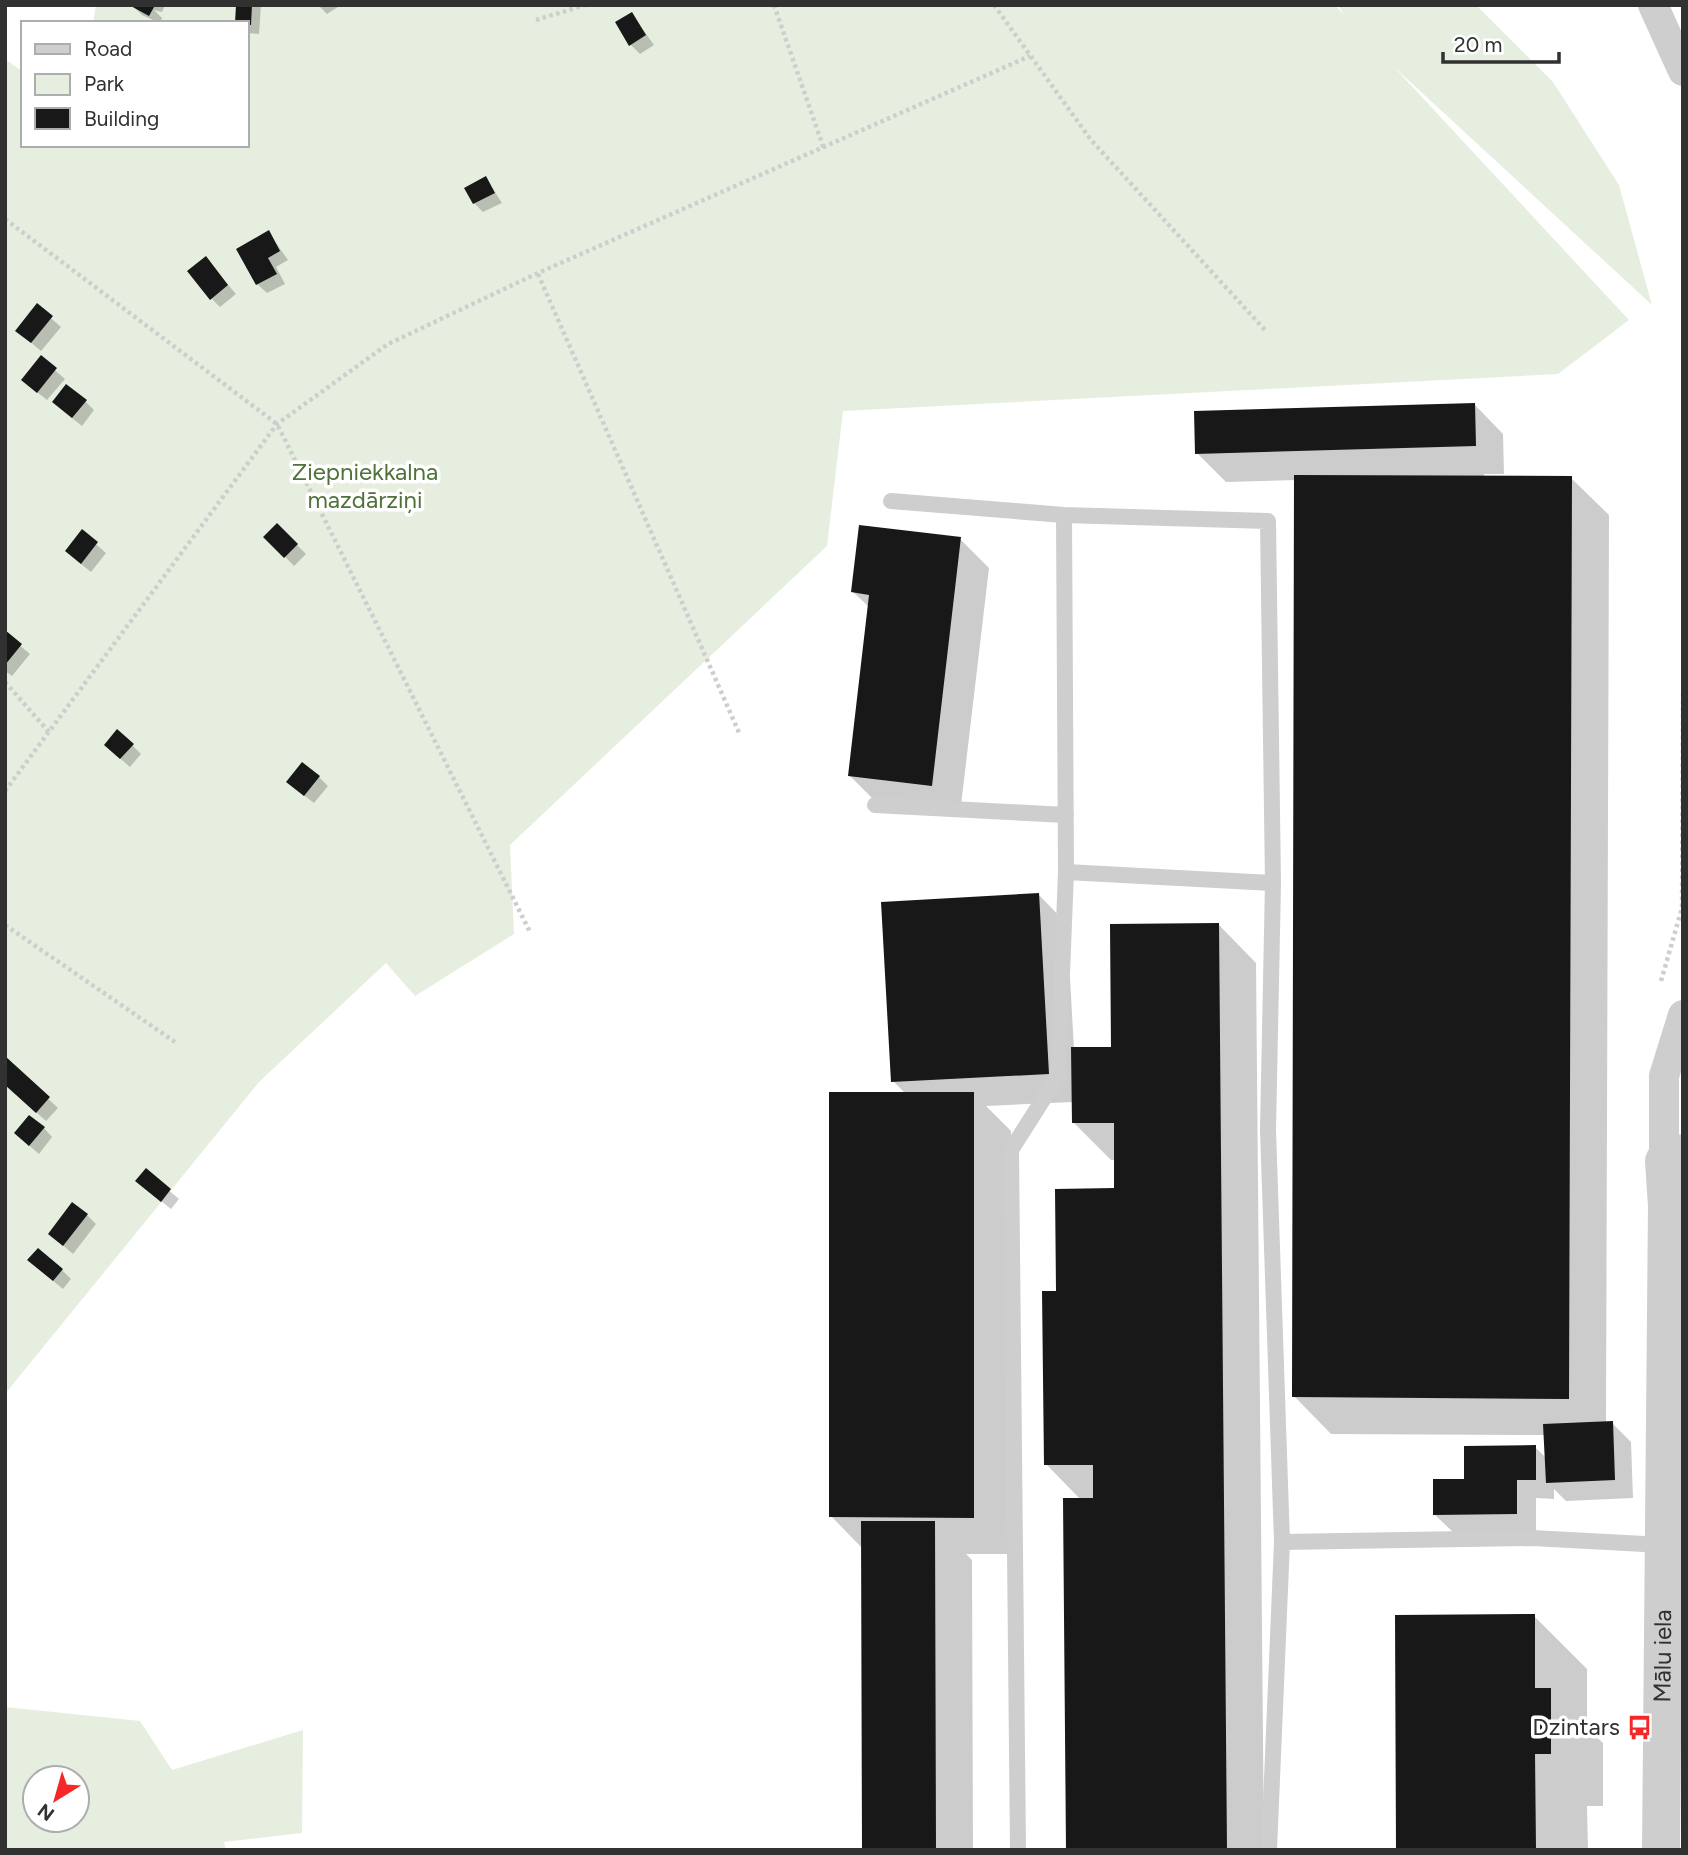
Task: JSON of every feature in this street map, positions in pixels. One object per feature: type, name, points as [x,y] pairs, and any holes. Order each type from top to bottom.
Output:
[{"type":"street","points":[[1653,5],[1683,71]]},
{"type":"street","name":"Mālu iela","points":[[1661,1850],[1673,1544],[1667,1491],[1667,1206],[1673,1157],[1664,1076],[1683,1015]]},
{"type":"lane","points":[[891,501],[1064,515],[1268,521],[1273,883],[1268,1130],[1282,1542],[1269,1850]]},
{"type":"lane","points":[[1018,1850],[1011,1150],[1058,1076],[1066,872],[1064,515]]},
{"type":"lane","points":[[875,805],[1066,815]]},
{"type":"lane","points":[[1066,872],[1273,883]]},
{"type":"lane","points":[[1282,1542],[1532,1538],[1673,1544]]},
{"type":"path","points":[[536,20],[585,5]]},
{"type":"path","points":[[775,5],[824,149]]},
{"type":"path","points":[[994,5],[1091,140],[1265,330]]},
{"type":"path","points":[[5,791],[277,424],[388,344],[538,273],[1030,56]]},
{"type":"path","points":[[5,219],[277,424],[530,932]]},
{"type":"path","points":[[538,273],[740,735]]},
{"type":"path","points":[[5,682],[49,732]]},
{"type":"path","points":[[1661,981],[1682,908],[1683,694]]},
{"type":"path","points":[[5,925],[175,1042]]},
{"type":"green space","name":"Ziepniekkalna mazdārziņi","points":[[96,5],[1335,5],[1344,15],[1338,5],[1476,5],[1553,82],[1619,185],[1652,305],[1394,67],[1629,320],[1558,374],[843,411],[827,546],[510,845],[514,934],[415,996],[386,963],[259,1082],[5,1394],[5,59],[21,71],[21,147],[248,147],[248,21],[93,21]]},
{"type":"green space","points":[[5,1707],[140,1721],[172,1770],[303,1730],[302,1833],[224,1842],[226,1850],[5,1850]]},
{"type":"building","points":[[129,5],[151,5],[154,7],[149,16]]},
{"type":"building","points":[[236,5],[252,5],[251,25],[248,25],[248,21],[235,21]]},
{"type":"building","points":[[632,12],[646,35],[629,46],[615,22]]},
{"type":"building","points":[[486,176],[495,193],[473,204],[464,188]]},
{"type":"building","points":[[269,230],[280,251],[268,258],[277,274],[256,285],[236,249]]},
{"type":"building","points":[[206,256],[228,285],[210,300],[187,271]]},
{"type":"building","points":[[37,303],[53,316],[31,343],[15,331]]},
{"type":"building","points":[[41,355],[57,368],[37,393],[21,380]]},
{"type":"building","points":[[66,384],[87,400],[72,418],[52,402]]},
{"type":"building","points":[[1475,403],[1476,446],[1195,454],[1194,411]]},
{"type":"building","points":[[1294,475],[1572,476],[1569,1399],[1292,1397]]},
{"type":"building","points":[[277,523],[298,544],[284,558],[263,537]]},
{"type":"building","points":[[859,525],[961,537],[932,786],[848,776],[869,595],[851,592]]},
{"type":"building","points":[[82,529],[98,542],[81,564],[65,551]]},
{"type":"building","points":[[5,630],[22,644],[5,665]]},
{"type":"building","points":[[117,729],[134,744],[120,759],[104,745]]},
{"type":"building","points":[[302,762],[320,776],[304,796],[286,782]]},
{"type":"building","points":[[1039,893],[1049,1074],[891,1082],[881,902]]},
{"type":"building","points":[[1219,923],[1227,1850],[1066,1850],[1063,1498],[1093,1498],[1093,1465],[1044,1465],[1042,1291],[1056,1291],[1055,1189],[1114,1188],[1114,1123],[1072,1123],[1071,1047],[1111,1047],[1110,924]]},
{"type":"building","points":[[5,1056],[50,1097],[36,1113],[5,1085]]},
{"type":"building","points":[[829,1092],[974,1092],[974,1518],[829,1517]]},
{"type":"building","points":[[29,1115],[45,1127],[29,1146],[14,1133]]},
{"type":"building","points":[[146,1168],[171,1189],[161,1202],[135,1181]]},
{"type":"building","points":[[72,1202],[88,1214],[63,1246],[48,1234]]},
{"type":"building","points":[[38,1248],[63,1269],[53,1281],[27,1260]]},
{"type":"building","points":[[1613,1421],[1615,1480],[1546,1483],[1543,1424]]},
{"type":"building","points":[[1536,1445],[1536,1480],[1517,1480],[1517,1514],[1433,1515],[1433,1479],[1464,1479],[1464,1446]]},
{"type":"building","points":[[861,1521],[935,1521],[936,1850],[862,1850]]},
{"type":"building","points":[[1535,1614],[1535,1688],[1551,1688],[1551,1754],[1535,1754],[1536,1850],[1396,1850],[1395,1615]]},
{"type":"place","name":"Dzintars","points":[[1640,1727]]}]
